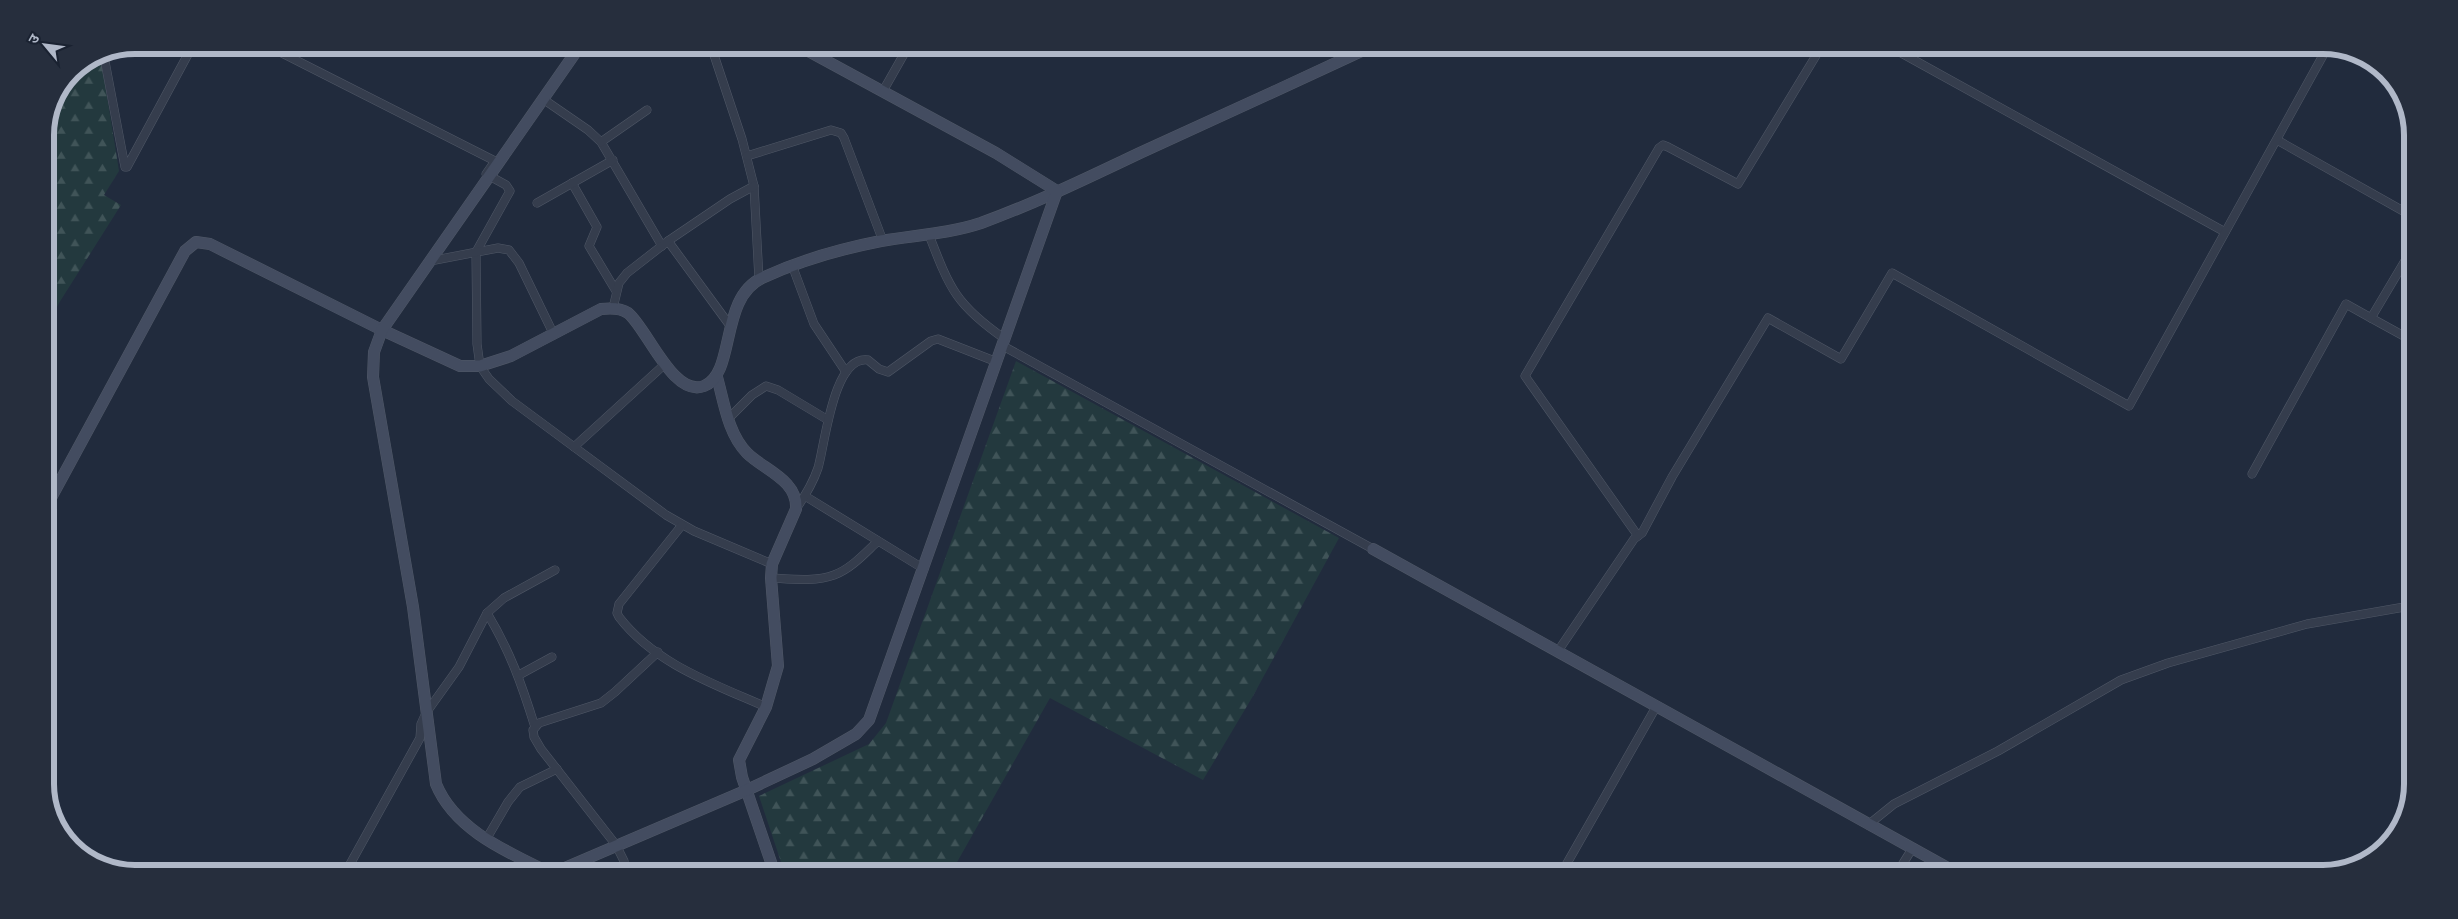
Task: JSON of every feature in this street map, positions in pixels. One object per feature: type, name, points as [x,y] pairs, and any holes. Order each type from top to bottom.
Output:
[{"type":"street","points":[[105,60],[125,167],[128,167],[188,54]]},
{"type":"street","points":[[284,54],[495,161],[486,174],[506,185],[510,191],[476,252],[477,344],[480,366],[489,379],[512,401],[682,526],[772,564]]},
{"type":"street","points":[[535,865],[487,838],[460,820],[442,798],[433,770],[412,607],[373,377],[374,352],[382,330],[574,54]]},
{"type":"street","points":[[714,54],[747,156],[754,186],[759,279]]},
{"type":"street","points":[[814,54],[1024,168],[1057,191]]},
{"type":"street","points":[[883,91],[904,54]]},
{"type":"street","points":[[796,509],[797,500],[792,490],[778,476],[746,453],[737,441],[728,419],[717,377],[742,293],[759,279],[810,257],[883,241],[930,235],[984,222],[1057,191],[1344,54]]},
{"type":"street","points":[[1638,536],[1526,376],[1659,148],[1663,146],[1668,147],[1738,184],[1816,54]]},
{"type":"street","points":[[1903,54],[2225,232]]},
{"type":"street","points":[[1558,652],[1638,536],[1768,318],[1842,359],[1892,273],[2129,406],[2324,54]]},
{"type":"street","points":[[543,99],[600,142],[665,243],[731,327]]},
{"type":"street","points":[[600,142],[647,110]]},
{"type":"street","points":[[747,156],[831,130],[841,133],[883,241]]},
{"type":"street","points":[[2277,140],[2404,211]]},
{"type":"street","points":[[537,203],[613,160]]},
{"type":"street","points":[[572,184],[597,227],[590,243],[591,251],[616,291]]},
{"type":"street","points":[[613,308],[619,283],[627,273],[665,243],[730,199],[754,186]]},
{"type":"street","points":[[571,865],[746,790],[840,744],[862,728],[873,712],[1057,191]]},
{"type":"street","points":[[930,235],[947,280],[957,298],[1004,342],[1942,865]]},
{"type":"street","points":[[54,492],[185,251],[196,242],[210,244],[454,364],[480,366],[511,356],[601,309],[613,308],[628,313],[674,376],[692,387],[703,387],[717,377]]},
{"type":"street","points":[[430,261],[504,248],[513,254],[554,335]]},
{"type":"street","points":[[2371,318],[2404,262]]},
{"type":"street","points":[[792,265],[814,324],[846,372]]},
{"type":"street","points":[[2252,474],[2346,304],[2404,336]]},
{"type":"street","points":[[772,865],[746,790],[739,760],[766,707],[778,666],[770,578],[772,564],[796,509],[805,496],[818,468],[834,397],[846,372],[863,359],[888,372],[934,340],[943,341],[997,362]]},
{"type":"street","points":[[574,446],[665,364]]},
{"type":"street","points":[[728,419],[752,395],[766,386],[778,390],[828,420]]},
{"type":"street","points":[[805,496],[924,570]]},
{"type":"street","points":[[682,526],[617,608],[617,613],[623,623],[658,652],[698,678],[766,707]]},
{"type":"street","points":[[770,578],[808,579],[836,575],[848,568],[878,541]]},
{"type":"street","points":[[352,865],[420,738],[421,724],[426,713],[459,667],[487,613],[504,598],[555,570]]},
{"type":"street","points":[[1868,825],[1894,804],[1998,751],[2122,680],[2168,663],[2307,624],[2404,607]]},
{"type":"street","points":[[487,613],[505,643],[519,676],[535,727]]},
{"type":"street","points":[[624,865],[616,845],[536,742],[533,733],[539,723],[601,703],[658,652]]},
{"type":"street","points":[[519,676],[552,657]]},
{"type":"street","points":[[1566,865],[1656,707]]},
{"type":"street","points":[[487,838],[508,802],[520,787],[557,769]]},
{"type":"street","points":[[1902,865],[1912,849]]},
{"type":"green space","points":[[101,61],[119,171],[104,195],[121,205],[54,313],[55,119],[67,90],[90,67]]},
{"type":"green space","points":[[1016,361],[1339,538],[1253,696],[1203,780],[1050,698],[955,865],[782,865],[759,796],[869,744],[886,723]]}]
